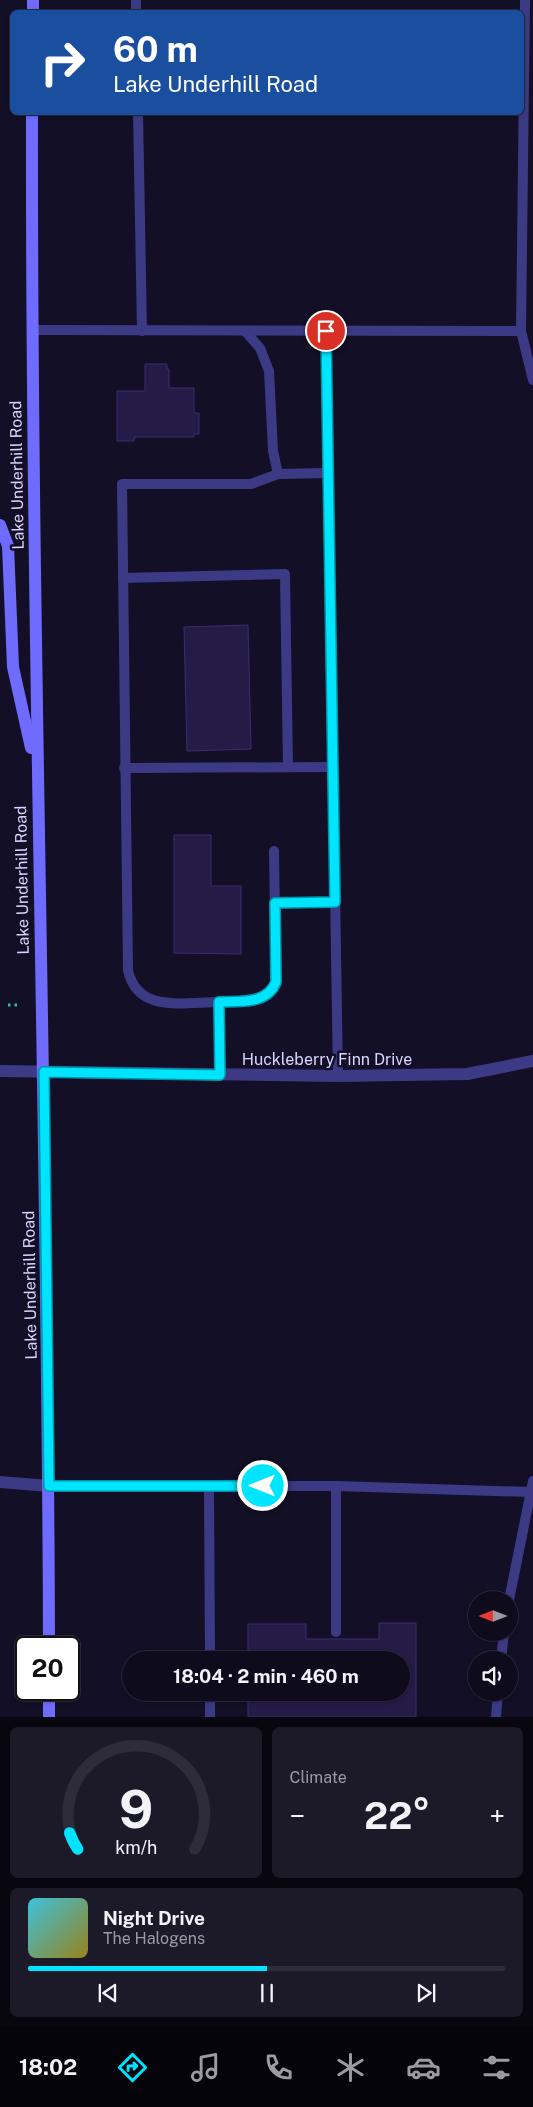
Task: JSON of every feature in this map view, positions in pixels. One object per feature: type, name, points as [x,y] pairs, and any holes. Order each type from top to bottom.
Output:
[{"type":"street","name":"Lake Underhill Road","points":[[32,115],[36,775],[44,1072],[49,1636]]},
{"type":"street","points":[[0,525],[8,546],[13,666],[36,775]]},
{"type":"street","name":"Huckleberry Finn Drive","points":[[0,1071],[338,1076],[467,1074],[533,1061]]},
{"type":"street","points":[[0,1482],[49,1486]]},
{"type":"street","points":[[49,1701],[50,1717]]},
{"type":"lane","points":[[524,83],[525,0]]},
{"type":"lane","points":[[138,115],[142,331]]},
{"type":"lane","points":[[524,115],[521,331],[533,380]]},
{"type":"lane","points":[[32,330],[521,331]]},
{"type":"lane","points":[[245,331],[260,348],[269,371],[273,451],[278,474]]},
{"type":"lane","points":[[326,331],[338,1076]]},
{"type":"lane","points":[[274,852],[276,982],[272,992],[253,1001],[153,1002],[134,989],[128,970],[124,768],[122,484],[251,484],[278,474],[328,473]]},
{"type":"lane","points":[[123,578],[285,574],[288,767]]},
{"type":"lane","points":[[124,768],[333,767]]},
{"type":"lane","points":[[275,903],[335,902]]},
{"type":"lane","points":[[219,1002],[220,1075]]},
{"type":"lane","points":[[49,1486],[532,1486],[511,1591]]},
{"type":"lane","points":[[209,1486],[210,1651]]},
{"type":"lane","points":[[336,1486],[336,1632]]},
{"type":"lane","points":[[210,1701],[210,1717]]},
{"type":"lane","points":[[496,1717],[497,1701]]},
{"type":"path","points":[[8,1006],[22,1005]]},
{"type":"building","points":[[145,364],[167,364],[167,369],[169,369],[169,388],[194,388],[194,413],[199,413],[199,434],[194,434],[194,437],[135,437],[134,441],[117,441],[117,391],[145,391]]},
{"type":"building","points":[[248,625],[251,749],[187,751],[184,627]]},
{"type":"building","points":[[174,835],[211,835],[211,886],[241,886],[241,954],[174,953]]},
{"type":"building","points":[[379,1623],[416,1623],[416,1717],[248,1717],[248,1701],[410,1701],[410,1651],[248,1651],[248,1624],[306,1624],[306,1639],[379,1639]]},
{"type":"route","points":[[263,1486],[49,1486],[44,1072],[220,1075],[219,1002],[253,1001],[263,998],[272,992],[276,982],[275,903],[335,902],[326,331]]}]
